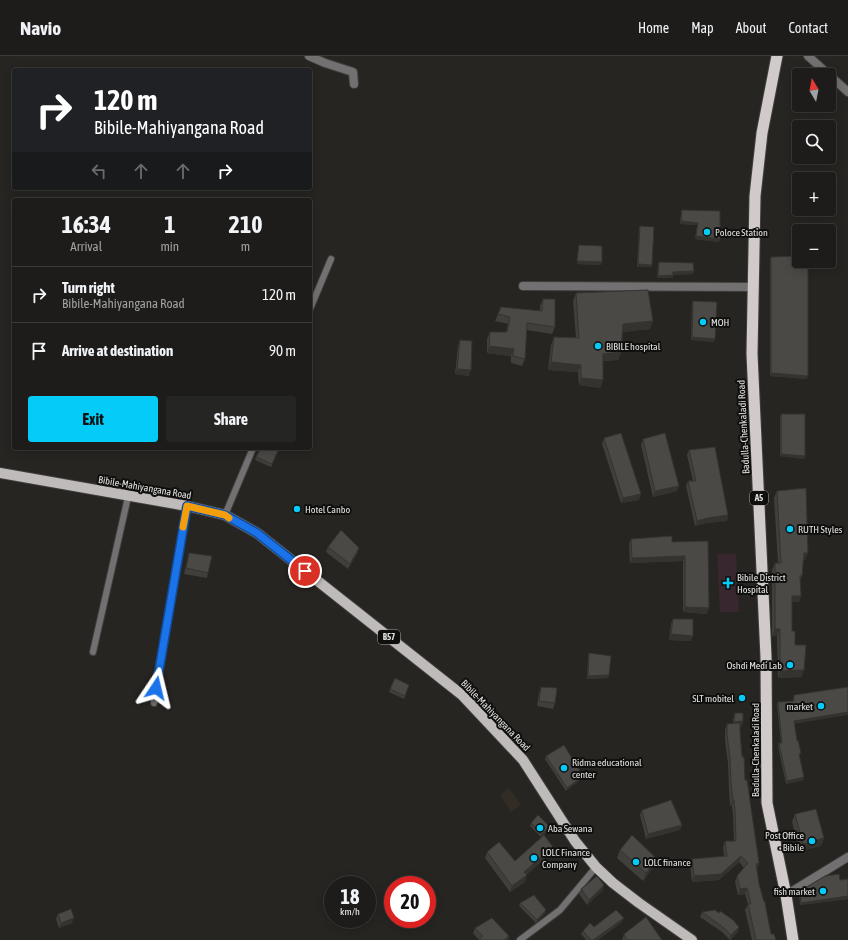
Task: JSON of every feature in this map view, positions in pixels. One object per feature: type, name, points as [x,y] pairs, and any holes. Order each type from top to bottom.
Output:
[{"type":"highway","name":"Badulla-Chenkaladi Road","points":[[777,56],[762,133],[756,196],[752,354],[766,657],[767,803],[786,896],[793,940]]},
{"type":"main road","name":"Bibile-Mahiyangana Road","points":[[0,473],[128,497],[187,506],[225,515],[257,533],[462,695],[523,760],[575,842],[596,867],[613,883],[639,903],[692,940]]},
{"type":"street","points":[[310,56],[325,63],[353,72],[354,84]]},
{"type":"street","points":[[808,56],[848,92]]},
{"type":"street","points":[[523,286],[753,287]]},
{"type":"street","points":[[786,896],[848,857]]},
{"type":"lane","points":[[312,304],[331,259]]},
{"type":"lane","points":[[225,515],[252,450]]},
{"type":"lane","points":[[93,652],[128,497]]},
{"type":"lane","points":[[154,704],[187,506]]},
{"type":"lane","points":[[520,940],[560,910],[596,867]]},
{"type":"shaded area","name":"Bibile District Hospital","points":[[717,554],[736,554],[739,612],[720,612]]},
{"type":"shaded area","points":[[509,788],[521,805],[511,812],[500,795]]},
{"type":"building","name":"Poloce Station","points":[[682,210],[720,211],[720,239],[696,236],[698,223],[681,221]]},
{"type":"building","points":[[640,226],[654,227],[652,265],[638,264]]},
{"type":"building","points":[[579,245],[602,246],[602,262],[577,261]]},
{"type":"building","points":[[792,256],[792,268],[808,268],[808,376],[771,373],[771,257]]},
{"type":"building","points":[[659,262],[693,263],[694,271],[673,272],[673,275],[658,276]]},
{"type":"building","name":"BIBILE hospital","points":[[648,290],[653,321],[623,324],[621,352],[603,354],[603,380],[581,378],[581,365],[551,362],[554,337],[579,338],[576,293]]},
{"type":"building","points":[[543,299],[555,299],[555,327],[527,323],[525,359],[513,356],[514,349],[489,346],[490,332],[507,332],[510,317],[498,314],[501,307],[542,311]]},
{"type":"building","name":"MOH","points":[[693,301],[717,302],[715,339],[692,337]]},
{"type":"building","points":[[460,340],[472,341],[471,370],[457,369]]},
{"type":"building","points":[[781,414],[805,414],[805,456],[781,454]]},
{"type":"building","points":[[621,433],[641,494],[623,498],[604,438]]},
{"type":"building","points":[[665,433],[679,486],[655,491],[643,439]]},
{"type":"building","points":[[715,447],[728,515],[697,521],[688,481],[696,481],[689,450]]},
{"type":"building","points":[[260,450],[278,450],[272,464],[256,457]]},
{"type":"building","points":[[806,488],[808,553],[804,553],[802,576],[800,576],[801,596],[792,596],[792,631],[795,631],[795,645],[806,645],[804,670],[780,671],[780,629],[775,629],[775,563],[781,563],[777,491]]},
{"type":"building","points":[[341,530],[359,548],[350,564],[328,547]]},
{"type":"building","points":[[672,536],[672,542],[708,541],[709,608],[685,607],[685,556],[632,558],[631,539]]},
{"type":"building","points":[[189,553],[212,556],[208,573],[186,568]]},
{"type":"building","points":[[673,619],[693,619],[693,636],[671,634]]},
{"type":"building","points":[[589,653],[611,656],[609,675],[588,676]]},
{"type":"building","points":[[395,678],[409,685],[405,696],[390,689]]},
{"type":"building","points":[[541,687],[557,688],[555,703],[539,701]]},
{"type":"building","points":[[848,687],[848,712],[794,721],[797,741],[798,740],[801,753],[799,754],[804,777],[787,781],[779,743],[782,743],[778,702],[794,701],[794,695]]},
{"type":"building","points":[[735,713],[743,713],[743,721],[734,722]]},
{"type":"building","points":[[740,723],[745,780],[747,780],[759,863],[756,864],[759,884],[764,902],[766,901],[765,903],[771,934],[774,934],[776,940],[756,940],[748,904],[751,904],[747,888],[740,889],[737,876],[748,863],[741,856],[721,874],[694,876],[692,859],[727,856],[725,841],[736,841],[735,810],[731,784],[727,724]]},
{"type":"building","name":"Ridma educational center","points":[[564,745],[583,776],[567,788],[546,756]]},
{"type":"building","points":[[671,800],[682,825],[648,834],[642,810]]},
{"type":"building","points":[[816,809],[824,838],[803,844],[795,814]]},
{"type":"building","name":"Aba Sewana","points":[[538,815],[550,827],[542,834],[531,823]]},
{"type":"building","points":[[544,835],[553,847],[524,872],[527,875],[512,886],[487,852],[499,842],[515,861]]},
{"type":"building","points":[[632,835],[657,859],[646,873],[620,850]]},
{"type":"building","name":"fish market","points":[[839,874],[840,880],[848,879],[848,896],[801,903],[800,891],[825,876]]},
{"type":"building","points":[[597,876],[604,885],[589,900],[581,889]]},
{"type":"building","points":[[534,895],[546,910],[537,920],[520,903]]},
{"type":"building","points":[[71,909],[74,918],[61,923],[58,914]]},
{"type":"building","points":[[616,910],[624,918],[593,940],[591,940],[583,931],[590,923],[594,927]]},
{"type":"building","points":[[715,910],[719,913],[720,911],[733,920],[739,927],[731,935],[702,912]]},
{"type":"building","points":[[646,917],[662,940],[627,940],[624,934]]},
{"type":"building","points":[[492,918],[509,936],[504,940],[479,940],[483,936],[475,928]]},
{"type":"slow traffic","points":[[183,527],[187,506],[225,515],[229,518]]},
{"type":"place","name":"Poloce Station","points":[[707,232]]},
{"type":"place","name":"MOH","points":[[703,322]]},
{"type":"place","name":"BIBILE hospital","points":[[598,346]]},
{"type":"place","name":"Hotel Canbo","points":[[297,509]]},
{"type":"place","name":"RUTH Styles","points":[[790,529]]},
{"type":"place","name":"Bibile District Hospital","points":[[728,583]]},
{"type":"place","name":"Oshdi Medi Lab","points":[[790,665]]},
{"type":"place","name":"SLT mobitel","points":[[742,698]]},
{"type":"place","name":"market","points":[[821,706]]},
{"type":"place","name":"Ridma educational center","points":[[564,768]]},
{"type":"place","name":"Aba Sewana","points":[[540,828]]},
{"type":"place","name":"Post Office - Bibile","points":[[812,841]]},
{"type":"place","name":"LOLC Finance Company","points":[[534,858]]},
{"type":"place","name":"LOLC finance","points":[[636,862]]},
{"type":"place","name":"fish market","points":[[823,891]]},
{"type":"route","points":[[156,688],[187,506],[225,515],[257,533],[305,571]]}]
